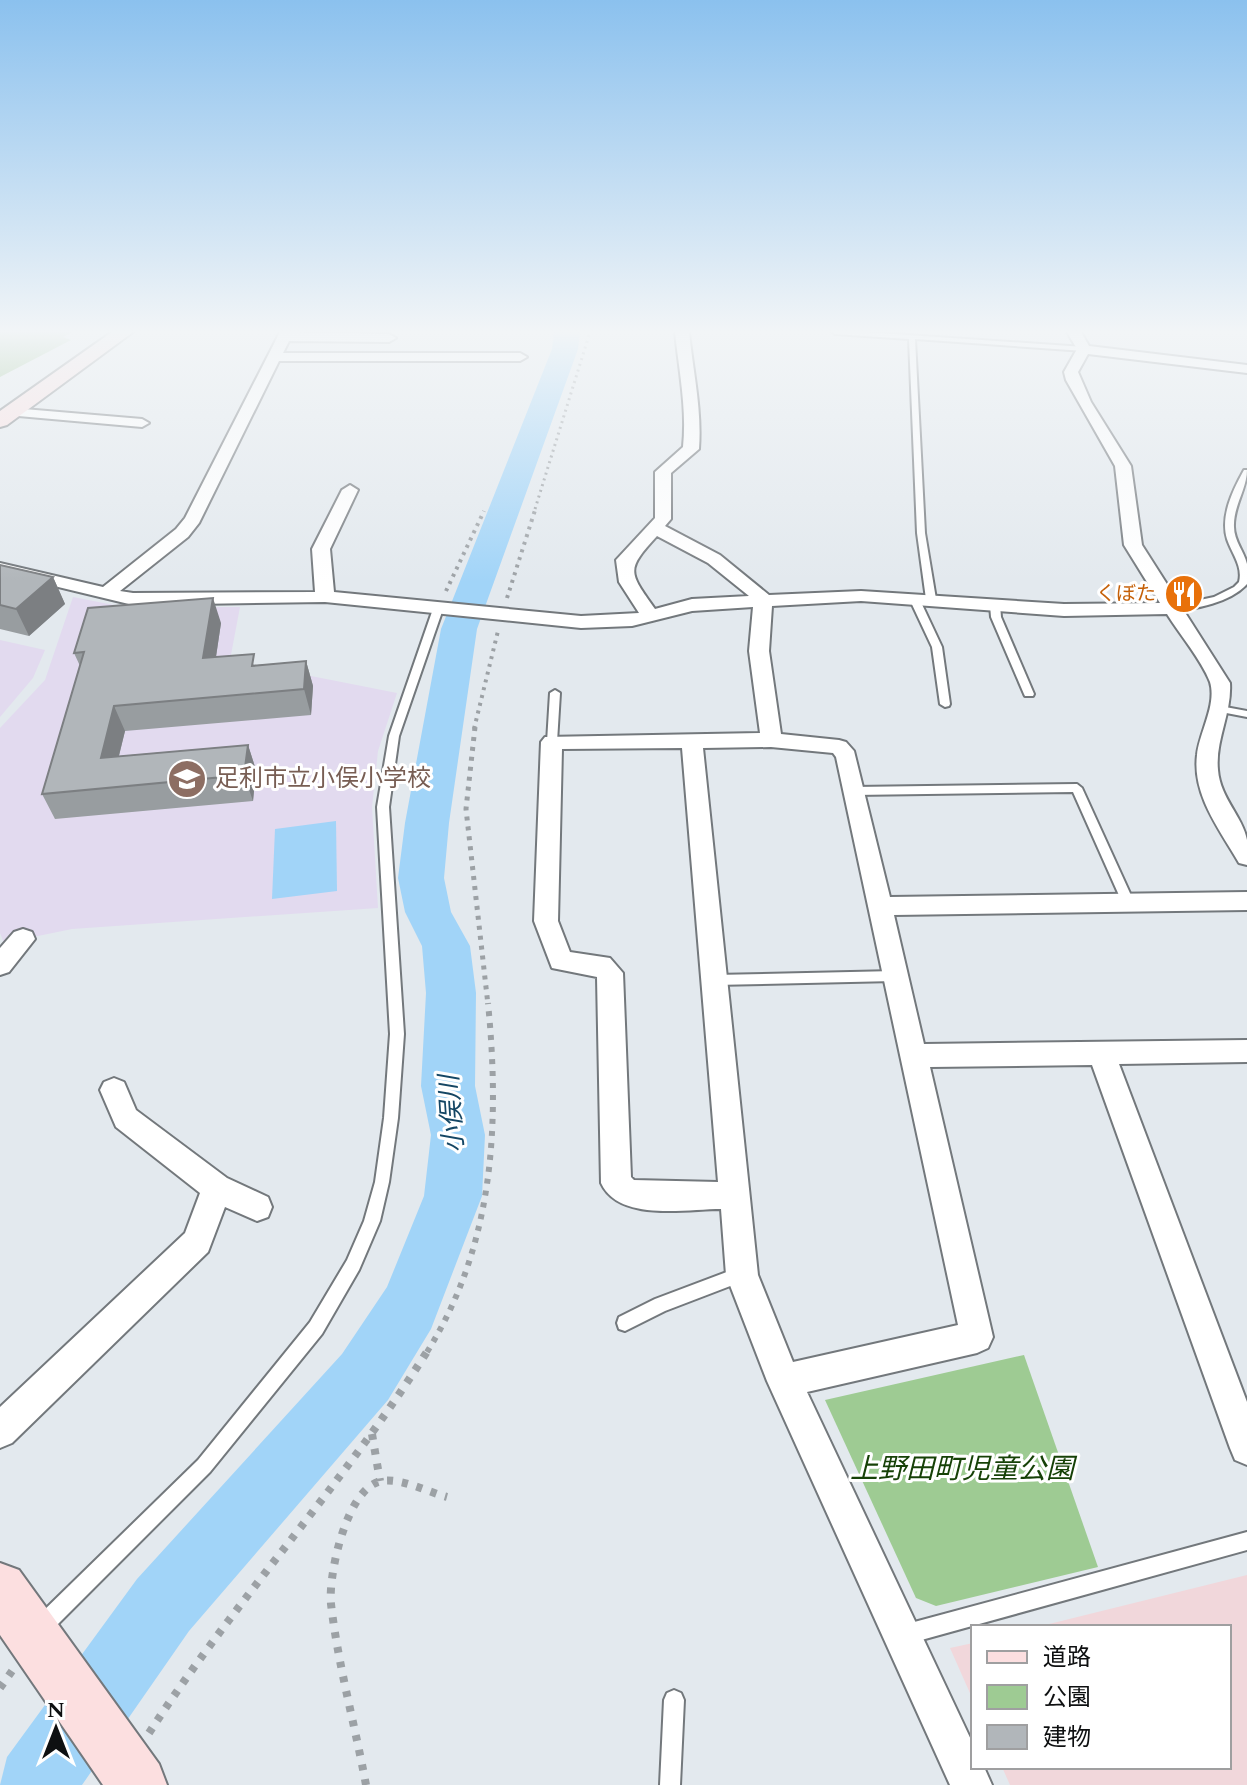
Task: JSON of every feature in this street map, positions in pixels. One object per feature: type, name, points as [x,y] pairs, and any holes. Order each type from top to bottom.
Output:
[{"type":"main road","points":[[0,1589],[38,1644],[135,1757]]},
{"type":"street","points":[[106,593],[182,533],[193,519],[245,415]]},
{"type":"street","points":[[649,614],[624,577],[624,567],[632,552],[657,529],[664,513],[663,472],[686,456],[692,439],[694,415]]},
{"type":"street","points":[[1093,415],[1122,463],[1129,492],[1128,531],[1133,545],[1157,587],[1175,608],[1215,672],[1221,695],[1220,709],[1207,755],[1207,774],[1210,789],[1247,857]]},
{"type":"street","points":[[6,416],[142,423]]},
{"type":"street","points":[[325,597],[321,549],[350,490]]},
{"type":"street","points":[[657,529],[699,548],[749,584],[763,600],[759,651],[771,740]]},
{"type":"street","points":[[0,568],[133,599],[325,597],[599,622],[632,620],[692,605],[763,600],[923,599],[1064,610],[1175,608]]},
{"type":"street","points":[[736,1196],[628,1194],[616,1183],[610,973],[601,965],[561,961],[546,921],[552,742],[771,740],[839,747],[846,756],[977,1337],[784,1381]]},
{"type":"street","points":[[692,743],[742,1275],[784,1381],[904,1634],[971,1785]]},
{"type":"street","points":[[881,906],[1247,901]]},
{"type":"street","points":[[0,965],[23,939]]},
{"type":"street","points":[[915,1056],[1247,1051]]},
{"type":"street","points":[[1102,1054],[1247,1448]]},
{"type":"street","points":[[114,1090],[126,1118],[217,1188],[257,1207]]},
{"type":"street","points":[[0,1431],[197,1242],[217,1188]]},
{"type":"lane","points":[[916,415],[923,599],[937,647],[945,704]]},
{"type":"lane","points":[[1175,608],[1228,596],[1242,586],[1245,574],[1229,531],[1247,472]]},
{"type":"lane","points":[[1232,517],[1247,520]]},
{"type":"lane","points":[[995,605],[996,617],[1029,694]]},
{"type":"lane","points":[[38,1644],[204,1466],[316,1328],[353,1265],[372,1221],[382,1182],[389,1131],[397,1034],[383,807],[394,736],[443,607]]},
{"type":"lane","points":[[552,742],[555,693]]},
{"type":"lane","points":[[1220,709],[1247,714]]},
{"type":"lane","points":[[854,791],[1077,788],[1128,902]]},
{"type":"lane","points":[[714,980],[895,976]]},
{"type":"lane","points":[[625,1323],[703,1287],[742,1275]]},
{"type":"lane","points":[[904,1634],[1247,1541]]},
{"type":"lane","points":[[670,1785],[674,1700]]},
{"type":"path","points":[[135,1757],[202,1651],[372,1433],[419,1363],[464,1281],[484,1212],[493,1137],[490,1021],[466,801],[471,741],[499,614],[563,415]]},
{"type":"path","points":[[443,607],[484,511]]},
{"type":"path","points":[[372,1433],[380,1481]]},
{"type":"path","points":[[366,1785],[331,1602],[332,1573],[346,1525],[366,1488],[380,1481],[447,1497]]},
{"type":"shaded area","name":"足利市立小俣小学校","points":[[73,597],[124,607],[240,607],[230,660],[397,693],[378,751],[372,807],[378,908],[72,929],[4,943],[0,933],[0,728],[45,680]]},
{"type":"shaded area","points":[[0,640],[45,650],[33,678],[0,717]]},
{"type":"shaded area","points":[[1247,1575],[1247,1785],[1010,1785],[1003,1769],[1231,1769],[1231,1625],[1045,1625]]},
{"type":"shaded area","points":[[971,1643],[971,1695],[950,1648]]},
{"type":"green space","name":"上野田町児童公園","points":[[1024,1355],[1098,1567],[936,1606],[916,1598],[825,1400]]},
{"type":"water","points":[[336,821],[337,891],[272,899],[275,829]]},
{"type":"building","points":[[0,565],[53,577],[16,609],[0,605]]},
{"type":"building","points":[[213,598],[203,658],[254,654],[252,666],[306,661],[304,689],[114,706],[101,758],[248,745],[244,775],[42,794],[84,652],[74,653],[88,608]]},
{"type":"waterway","name":"小俣川","points":[[35,1785],[163,1605],[365,1377],[409,1308],[453,1196],[458,1135],[448,1086],[451,993],[446,946],[428,912],[421,878],[427,823],[459,629],[540,415]]},
{"type":"place","name":"くぼた","points":[[1184,594]]},
{"type":"place","name":"足利市立小俣小学校","points":[[187,779]]}]
